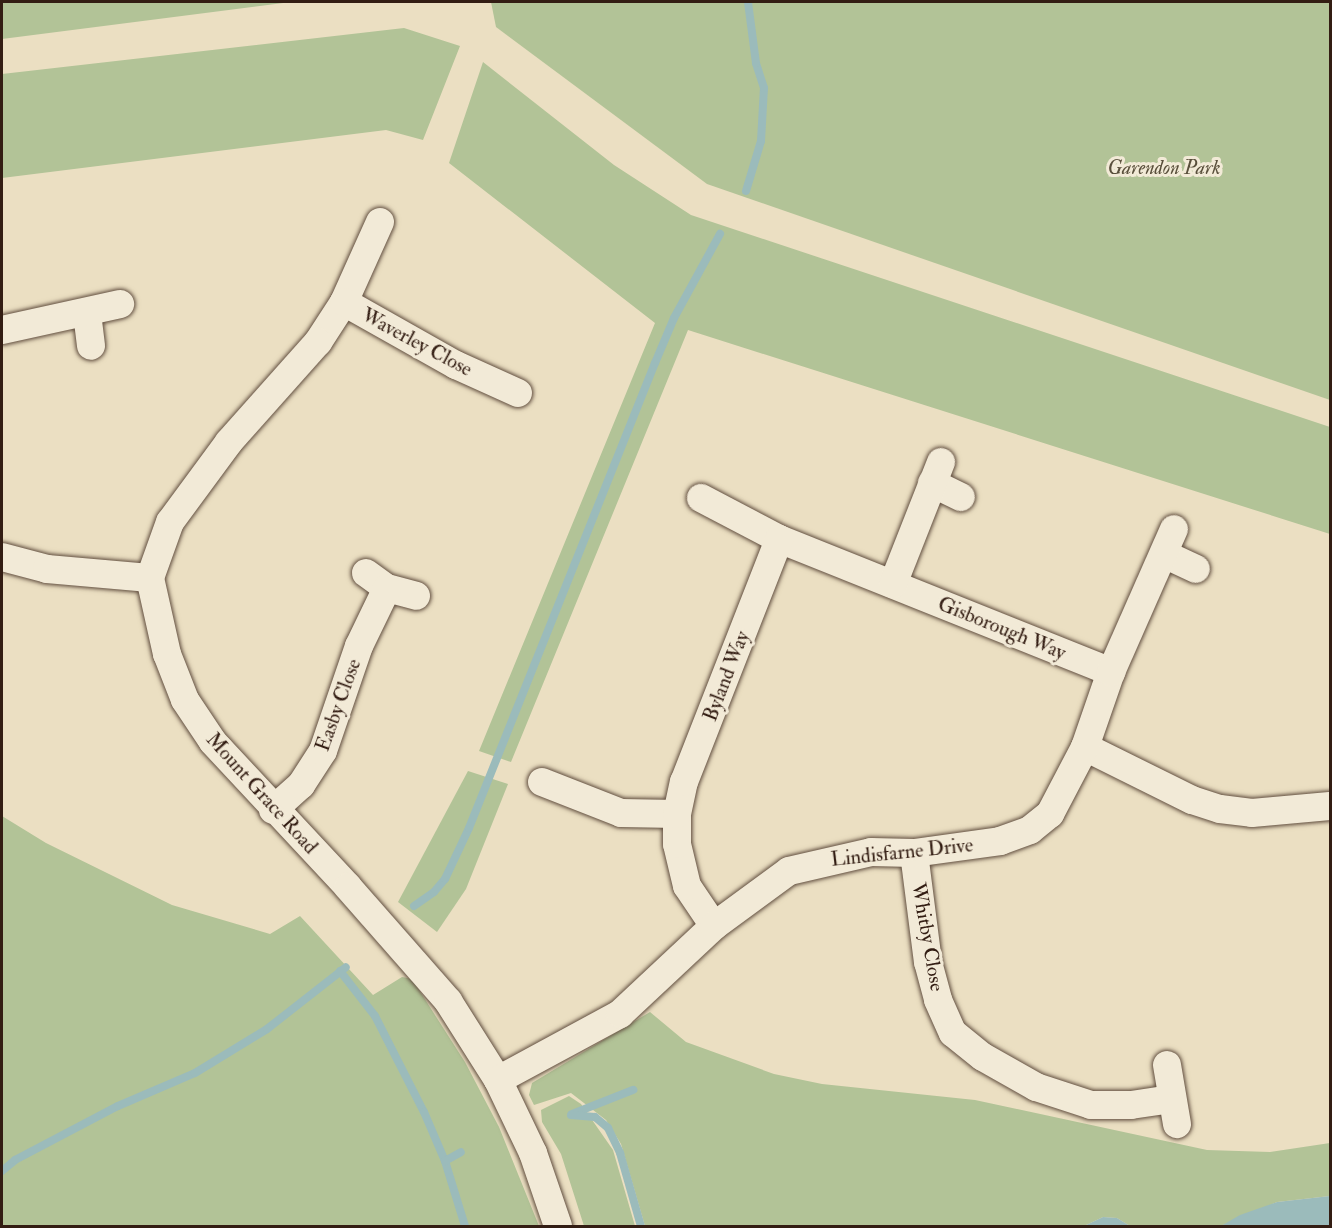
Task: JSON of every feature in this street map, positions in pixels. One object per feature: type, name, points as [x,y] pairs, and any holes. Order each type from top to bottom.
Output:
[{"type":"street","points":[[2,556],[47,569],[150,578],[176,513],[229,442],[318,342],[344,302],[380,222]]},
{"type":"street","name":"Waverley Close","points":[[344,302],[494,372],[518,393]]},
{"type":"street","points":[[2,330],[120,304]]},
{"type":"street","points":[[87,313],[91,346]]},
{"type":"street","points":[[893,584],[937,473],[961,497]]},
{"type":"street","name":"Gisborough Way","points":[[701,498],[779,539],[1111,672]]},
{"type":"street","name":"Byland Way","points":[[714,926],[687,886],[677,844],[677,814],[684,782],[779,539]]},
{"type":"street","name":"Lindisfarne Drive","points":[[498,1080],[620,1014],[714,926],[789,871],[871,852],[914,853],[1000,841],[1030,830],[1050,814],[1085,747],[1111,672],[1169,542],[1196,568]]},
{"type":"street","name":"Mount Grace Road","points":[[150,578],[168,654],[185,700],[213,742],[273,810],[411,956],[466,1028],[498,1080],[533,1153],[558,1227]]},
{"type":"street","name":"Easby Close","points":[[273,810],[301,785],[323,751],[359,646],[376,581],[416,596]]},
{"type":"street","points":[[1085,747],[1192,800],[1220,808],[1252,813],[1330,806]]},
{"type":"street","points":[[556,782],[621,813],[677,814]]},
{"type":"street","name":"Whitby Close","points":[[914,853],[928,962],[938,1000],[953,1033],[983,1057],[1036,1087],[1091,1105],[1131,1105],[1174,1112],[1167,1065]]},
{"type":"green space","points":[[2,2],[291,2],[2,39]]},
{"type":"green space","name":"Garendon Park","points":[[491,2],[1330,2],[1330,400],[707,184],[496,27]]},
{"type":"green space","points":[[404,28],[460,46],[423,140],[386,130],[2,178],[2,74]]},
{"type":"green space","points":[[483,62],[614,165],[691,215],[1330,427],[1330,534],[688,330],[511,762],[479,751],[655,323],[449,163]]},
{"type":"green space","points":[[468,771],[508,784],[466,889],[437,932],[398,902]]},
{"type":"green space","points":[[2,816],[46,843],[172,905],[270,934],[300,916],[373,995],[402,977],[412,979],[465,1062],[499,1127],[539,1226],[2,1226]]},
{"type":"green space","points":[[650,1012],[686,1042],[774,1074],[822,1084],[975,1100],[1207,1150],[1270,1152],[1330,1143],[1330,1196],[1277,1202],[1221,1226],[1130,1226],[1117,1218],[1103,1217],[1084,1226],[645,1226],[621,1144],[606,1120],[571,1093],[534,1105],[529,1095],[532,1083]]},
{"type":"green space","points":[[569,1096],[581,1104],[613,1150],[635,1226],[584,1226],[561,1154],[542,1122],[541,1110]]},
{"type":"water","points":[[1330,1196],[1330,1226],[1221,1226],[1240,1215],[1277,1202]]},
{"type":"water","points":[[1103,1217],[1117,1218],[1130,1226],[1084,1226]]},
{"type":"waterway","points":[[746,191],[761,141],[764,88],[756,63],[748,2]]},
{"type":"waterway","points":[[414,906],[434,892],[445,879],[469,828],[674,318],[720,234]]},
{"type":"waterway","points":[[2,1171],[15,1160],[118,1106],[195,1073],[267,1029],[346,967]]},
{"type":"waterway","points":[[340,971],[375,1016],[424,1112],[445,1161],[465,1226]]},
{"type":"waterway","points":[[572,1114],[633,1090]]},
{"type":"waterway","points":[[571,1115],[595,1117],[608,1128],[620,1153],[641,1226]]},
{"type":"waterway","points":[[445,1161],[461,1152]]}]
